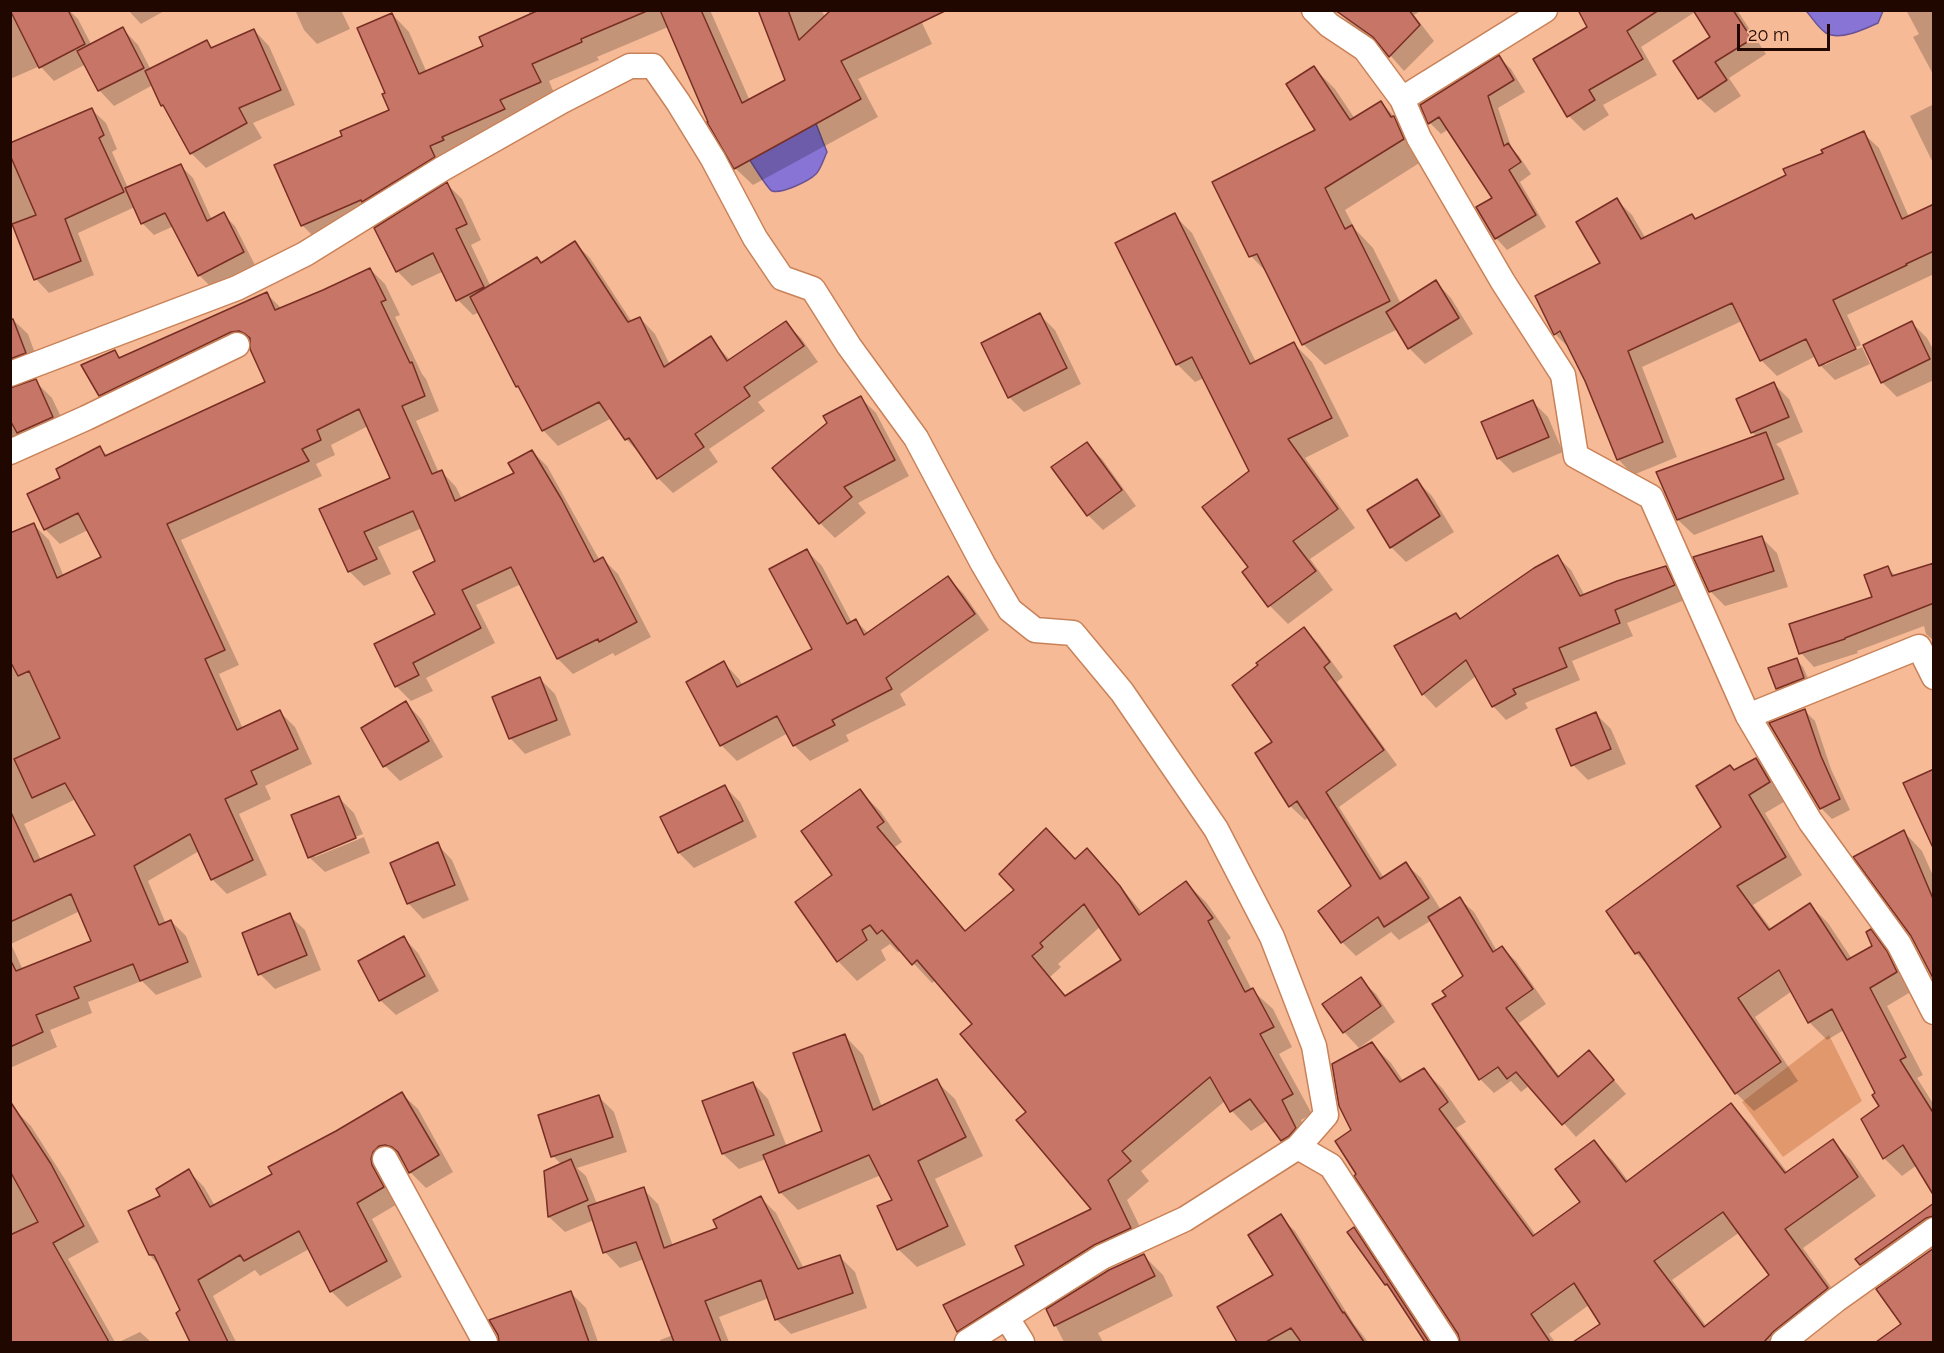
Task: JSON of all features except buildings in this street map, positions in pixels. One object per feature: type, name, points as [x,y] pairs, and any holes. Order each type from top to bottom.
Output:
[{"type":"street","points":[[1314,10],[1329,25],[1365,49],[1402,99],[1419,138],[1503,282],[1563,375],[1576,456],[1651,497],[1748,716],[1810,821],[1899,944],[1934,1012]]},
{"type":"street","points":[[1402,99],[1545,10]]},
{"type":"street","points":[[10,374],[237,288],[304,254],[442,169],[562,101],[630,66],[653,66],[678,102],[755,238],[782,278],[813,289],[849,346],[916,438],[1010,610],[1035,630],[1073,633],[1122,692],[1216,829],[1272,937],[1314,1046],[1326,1115],[1298,1147],[1185,1219],[1102,1257],[967,1342]]},
{"type":"street","points":[[14,448],[237,345]]},
{"type":"street","points":[[1748,716],[1918,647],[1934,677]]},
{"type":"street","points":[[1298,1147],[1331,1166],[1446,1342]]},
{"type":"street","points":[[385,1160],[485,1342]]},
{"type":"street","points":[[1783,1342],[1836,1300],[1934,1230]]},
{"type":"street","points":[[1007,1318],[1022,1342]]},
{"type":"shaded area","points":[[1806,11],[1883,11],[1878,23],[1838,36],[1823,31]]},
{"type":"shaded area","points":[[815,121],[827,152],[816,174],[795,186],[782,191],[772,191],[747,155]]},
{"type":"shaded area","points":[[1829,1035],[1862,1101],[1783,1157],[1742,1102]]}]
